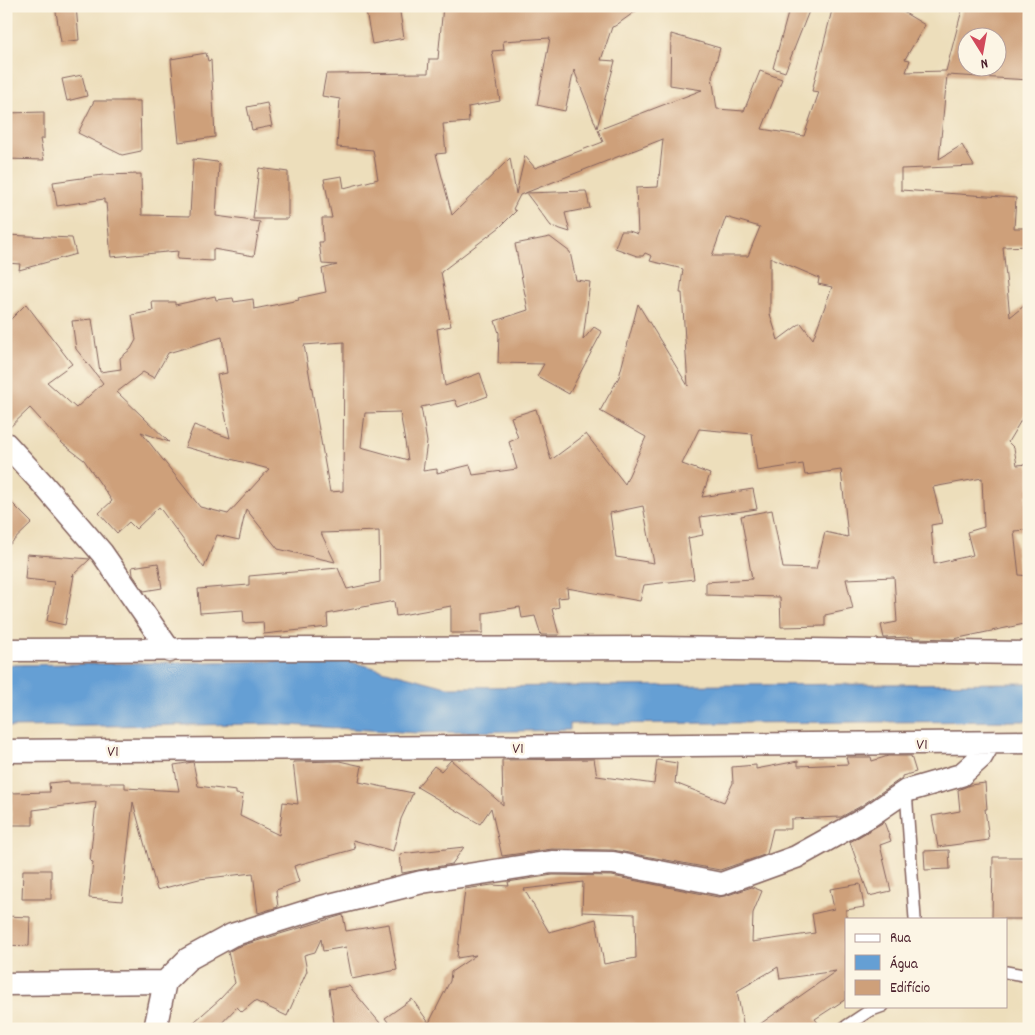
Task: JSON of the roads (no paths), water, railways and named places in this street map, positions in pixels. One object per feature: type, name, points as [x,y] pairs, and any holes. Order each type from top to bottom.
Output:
[{"type":"street","points":[[6,444],[102,554],[170,651]]},
{"type":"street","points":[[6,650],[170,651],[658,648],[1029,653]]},
{"type":"street","name":"V1","points":[[6,751],[1029,742]]},
{"type":"street","points":[[155,1029],[165,982],[188,959],[232,935],[318,908],[422,882],[552,862],[613,863],[721,884],[796,857],[868,817],[906,791],[961,775],[981,757],[989,743]]},
{"type":"street","points":[[6,984],[165,982]]},
{"type":"lane","points":[[906,791],[915,918]]},
{"type":"lane","points":[[1008,972],[1029,976]]},
{"type":"lane","points":[[842,1029],[869,1011],[877,1008]]},
{"type":"water","points":[[344,660],[447,687],[1029,683],[1029,721],[570,724],[570,730],[417,733],[272,724],[6,727],[6,665]]}]
